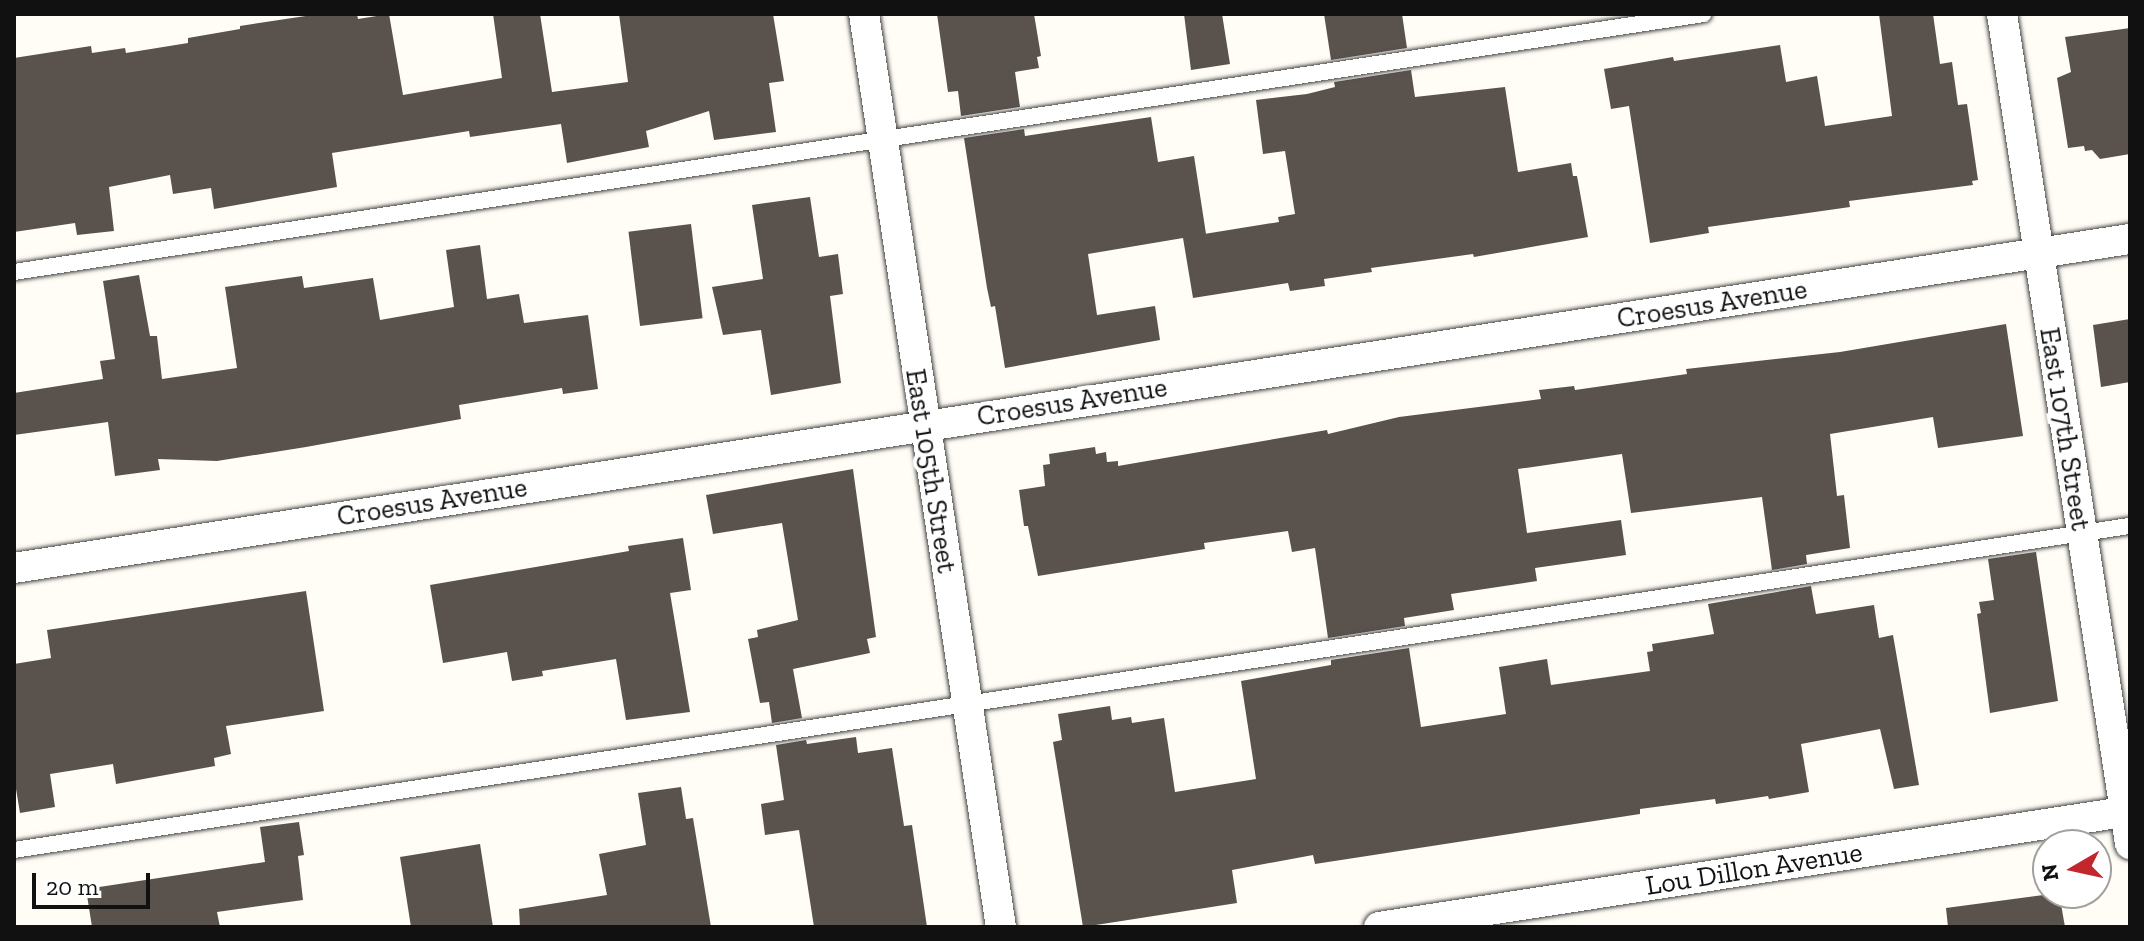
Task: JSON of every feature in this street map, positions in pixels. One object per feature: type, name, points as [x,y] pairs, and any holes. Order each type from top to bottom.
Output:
[{"type":"street","name":"East 105th Street","points":[[864,14],[880,142],[1001,927]]},
{"type":"street","name":"East 107th Street","points":[[2002,14],[2130,844]]},
{"type":"street","name":"Croesus Avenue","points":[[14,568],[924,424],[2130,239]]},
{"type":"street","name":"Lou Dillon Avenue","points":[[1379,927],[2127,811]]},
{"type":"lane","points":[[14,272],[1703,14]]},
{"type":"lane","points":[[14,850],[2130,526]]},
{"type":"building","points":[[319,14],[357,14],[358,19],[389,14],[403,95],[502,78],[493,14],[540,14],[552,92],[628,82],[619,14],[773,14],[784,81],[769,83],[776,132],[714,140],[709,111],[646,131],[649,147],[567,163],[561,124],[470,137],[469,131],[332,153],[337,187],[214,209],[211,188],[173,194],[170,175],[109,187],[114,231],[77,235],[75,223],[14,232],[14,58],[91,46],[92,53],[125,48],[126,53],[188,43],[188,38],[240,29],[240,26]]},
{"type":"building","points":[[937,14],[1034,14],[1041,56],[1037,57],[1039,68],[1015,72],[1020,107],[961,116],[958,91],[948,92]]},
{"type":"building","points":[[1184,14],[1222,14],[1230,64],[1191,70]]},
{"type":"building","points":[[1324,14],[1402,14],[1407,48],[1331,60]]},
{"type":"building","points":[[1879,14],[1933,14],[1940,64],[1952,62],[1958,105],[1967,104],[1978,180],[1972,181],[1973,185],[1849,201],[1850,207],[1708,227],[1709,233],[1650,243],[1629,106],[1611,109],[1604,69],[1673,57],[1674,61],[1780,45],[1786,82],[1817,76],[1825,126],[1892,116]]},
{"type":"building","points":[[2130,28],[2130,154],[2100,159],[2092,150],[2085,151],[2084,146],[2068,148],[2057,78],[2071,72],[2065,37]]},
{"type":"building","points":[[1411,70],[1415,97],[1505,87],[1518,172],[1571,163],[1573,176],[1577,176],[1588,237],[1474,257],[1473,254],[1371,268],[1372,272],[1324,279],[1325,286],[1290,291],[1288,283],[1193,298],[1183,238],[1088,254],[1097,315],[1155,306],[1160,340],[1005,368],[995,306],[991,307],[987,288],[964,138],[1024,129],[1025,136],[1151,117],[1158,162],[1194,156],[1206,234],[1279,222],[1278,217],[1295,214],[1285,151],[1263,154],[1256,100],[1307,94],[1335,87],[1334,82]]},
{"type":"building","points":[[810,197],[819,257],[838,254],[843,294],[830,296],[841,383],[771,395],[761,330],[723,335],[712,287],[763,279],[752,205]]},
{"type":"building","points":[[691,224],[703,318],[640,326],[628,232]]},
{"type":"building","points":[[480,245],[487,299],[519,294],[524,323],[588,315],[598,389],[563,394],[562,388],[459,405],[461,419],[306,447],[217,461],[158,459],[160,470],[115,476],[108,422],[14,435],[14,393],[103,379],[100,361],[115,359],[103,281],[139,275],[150,336],[157,336],[162,379],[237,368],[225,287],[302,276],[304,288],[373,278],[380,320],[454,307],[446,250]]},
{"type":"building","points":[[2130,319],[2130,382],[2101,387],[2093,325]]},
{"type":"building","points":[[2006,324],[2023,436],[1938,448],[1933,417],[1830,434],[1837,496],[1844,495],[1850,548],[1806,555],[1807,564],[1772,570],[1762,497],[1631,513],[1622,454],[1518,469],[1527,533],[1621,520],[1626,555],[1535,568],[1537,581],[1451,594],[1454,610],[1404,618],[1405,626],[1328,638],[1315,548],[1292,552],[1288,531],[1204,543],[1205,549],[1038,576],[1028,526],[1024,526],[1019,490],[1045,486],[1043,465],[1050,464],[1049,454],[1095,447],[1096,454],[1106,452],[1107,462],[1118,461],[1118,466],[1327,430],[1328,434],[1399,417],[1541,399],[1539,390],[1574,386],[1575,390],[1687,374],[1686,369],[1840,352]]},
{"type":"building","points":[[853,469],[876,637],[867,639],[870,653],[793,669],[802,718],[772,723],[769,702],[760,703],[748,639],[758,637],[757,630],[798,620],[782,523],[713,534],[706,495]]},
{"type":"building","points":[[683,538],[691,590],[670,593],[690,712],[626,720],[616,659],[542,671],[543,676],[512,681],[507,652],[443,663],[430,585],[629,551],[628,546]]},
{"type":"building","points":[[2036,552],[2058,701],[1990,713],[1977,614],[1981,613],[1979,602],[1994,600],[1988,559]]},
{"type":"building","points":[[1811,586],[1816,614],[1874,605],[1879,638],[1893,635],[1919,785],[1894,789],[1880,729],[1801,744],[1809,792],[1769,799],[1768,796],[1716,804],[1715,799],[1640,809],[1640,814],[1315,864],[1313,855],[1232,870],[1237,903],[1083,927],[1053,742],[1062,740],[1058,714],[1110,706],[1112,720],[1131,717],[1132,723],[1164,718],[1175,792],[1256,779],[1241,681],[1331,665],[1331,660],[1409,648],[1421,727],[1506,714],[1499,667],[1547,659],[1551,685],[1650,671],[1647,652],[1653,651],[1652,644],[1714,634],[1708,604]]},
{"type":"building","points":[[306,591],[324,711],[226,726],[231,754],[214,758],[215,766],[116,784],[113,764],[50,774],[55,807],[20,813],[14,777],[14,664],[51,658],[47,630]]},
{"type":"building","points":[[856,737],[858,753],[892,748],[904,826],[912,825],[927,927],[814,927],[799,830],[765,835],[761,804],[784,800],[776,745]]},
{"type":"building","points":[[681,787],[686,819],[693,818],[711,927],[520,927],[519,909],[607,895],[599,854],[646,845],[638,793]]},
{"type":"building","points":[[299,822],[304,855],[298,856],[303,900],[217,912],[220,927],[92,927],[86,889],[265,862],[260,827]]},
{"type":"building","points":[[480,844],[493,927],[411,927],[400,857]]},
{"type":"building","points":[[2032,897],[2032,909],[2062,909],[2065,927],[1948,927],[1946,908]]}]
